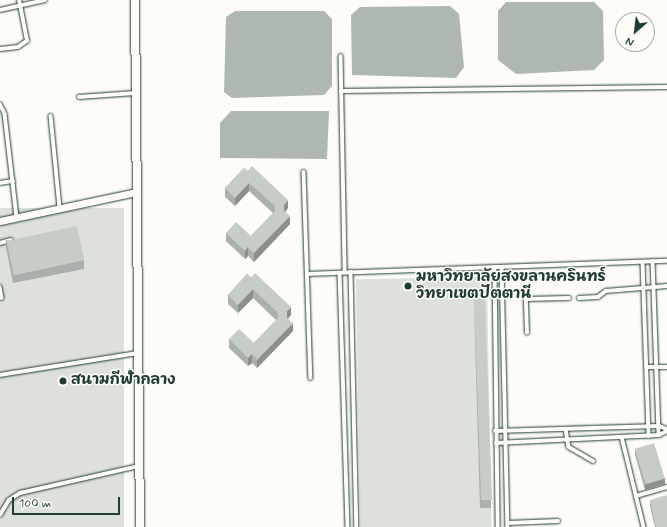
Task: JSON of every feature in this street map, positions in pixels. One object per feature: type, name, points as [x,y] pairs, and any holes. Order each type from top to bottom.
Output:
[{"type":"street","points":[[135,0],[138,192],[137,353],[140,527]]},
{"type":"street","points":[[0,221],[138,192]]},
{"type":"lane","points":[[0,49],[18,47],[27,41],[19,0]]},
{"type":"lane","points":[[0,10],[45,0]]},
{"type":"lane","points":[[341,56],[342,273],[348,527]]},
{"type":"lane","points":[[341,91],[667,87]]},
{"type":"lane","points":[[79,97],[136,93]]},
{"type":"lane","points":[[0,104],[5,114],[17,218]]},
{"type":"lane","points":[[51,116],[60,209]]},
{"type":"lane","points":[[304,172],[311,378]]},
{"type":"lane","points":[[0,183],[13,181]]},
{"type":"lane","points":[[0,243],[14,240]]},
{"type":"lane","points":[[653,261],[658,367],[659,435]]},
{"type":"lane","points":[[307,274],[667,261]]},
{"type":"lane","points":[[643,262],[649,436]]},
{"type":"lane","points":[[495,267],[495,431],[498,527]]},
{"type":"lane","points":[[502,267],[508,525],[558,521]]},
{"type":"lane","points":[[351,272],[357,527]]},
{"type":"lane","points":[[579,298],[598,297],[606,292],[667,286]]},
{"type":"lane","points":[[0,287],[2,298]]},
{"type":"lane","points":[[527,333],[526,299],[569,298]]},
{"type":"lane","points":[[0,375],[137,353]]},
{"type":"lane","points":[[647,367],[667,367]]},
{"type":"lane","points":[[495,431],[648,426],[658,426],[667,430]]},
{"type":"lane","points":[[566,429],[569,448],[593,461]]},
{"type":"lane","points":[[496,443],[649,436],[659,435],[667,430]]},
{"type":"lane","points":[[622,437],[644,527]]},
{"type":"lane","points":[[0,515],[9,500],[20,493],[139,466]]},
{"type":"lane","points":[[636,496],[667,487]]},
{"type":"lane","points":[[0,504],[4,507]]},
{"type":"shaded area","points":[[506,2],[594,2],[603,11],[604,60],[594,70],[516,74],[498,60],[498,11]]},
{"type":"shaded area","points":[[450,6],[459,14],[464,67],[456,78],[352,75],[351,15],[360,7]]},
{"type":"shaded area","points":[[235,11],[324,11],[332,19],[332,86],[324,95],[232,98],[224,92],[226,17]]},
{"type":"shaded area","points":[[231,111],[329,111],[327,159],[220,158],[220,123]]},
{"type":"shaded area","name":"สนามกีฬากลาง","points":[[0,208],[124,208],[124,527],[0,527]]},
{"type":"shaded area","points":[[487,277],[491,527],[360,527],[356,279]]},
{"type":"building","points":[[252,166],[288,200],[284,205],[284,211],[290,216],[254,253],[248,247],[245,251],[226,233],[236,222],[251,236],[275,211],[275,206],[249,183],[235,198],[225,188],[244,168],[248,171]]},
{"type":"building","points":[[77,226],[84,260],[14,275],[7,241]]},
{"type":"building","points":[[255,273],[291,307],[287,311],[287,318],[293,323],[257,360],[252,354],[248,358],[229,339],[239,329],[254,343],[278,318],[278,313],[253,289],[238,305],[228,295],[247,274],[251,278]]},
{"type":"building","points":[[474,297],[485,297],[492,500],[481,500]]},
{"type":"building","points":[[654,443],[665,478],[646,484],[635,449]]},
{"type":"building","points":[[667,495],[667,527],[656,527],[650,500]]},
{"type":"place","name":"มหาวิทยาลัยสงขลานครินทร์ วิทยาเขตปัตตานี","points":[[408,286]]},
{"type":"place","name":"สนามกีฬากลาง","points":[[63,381]]}]
